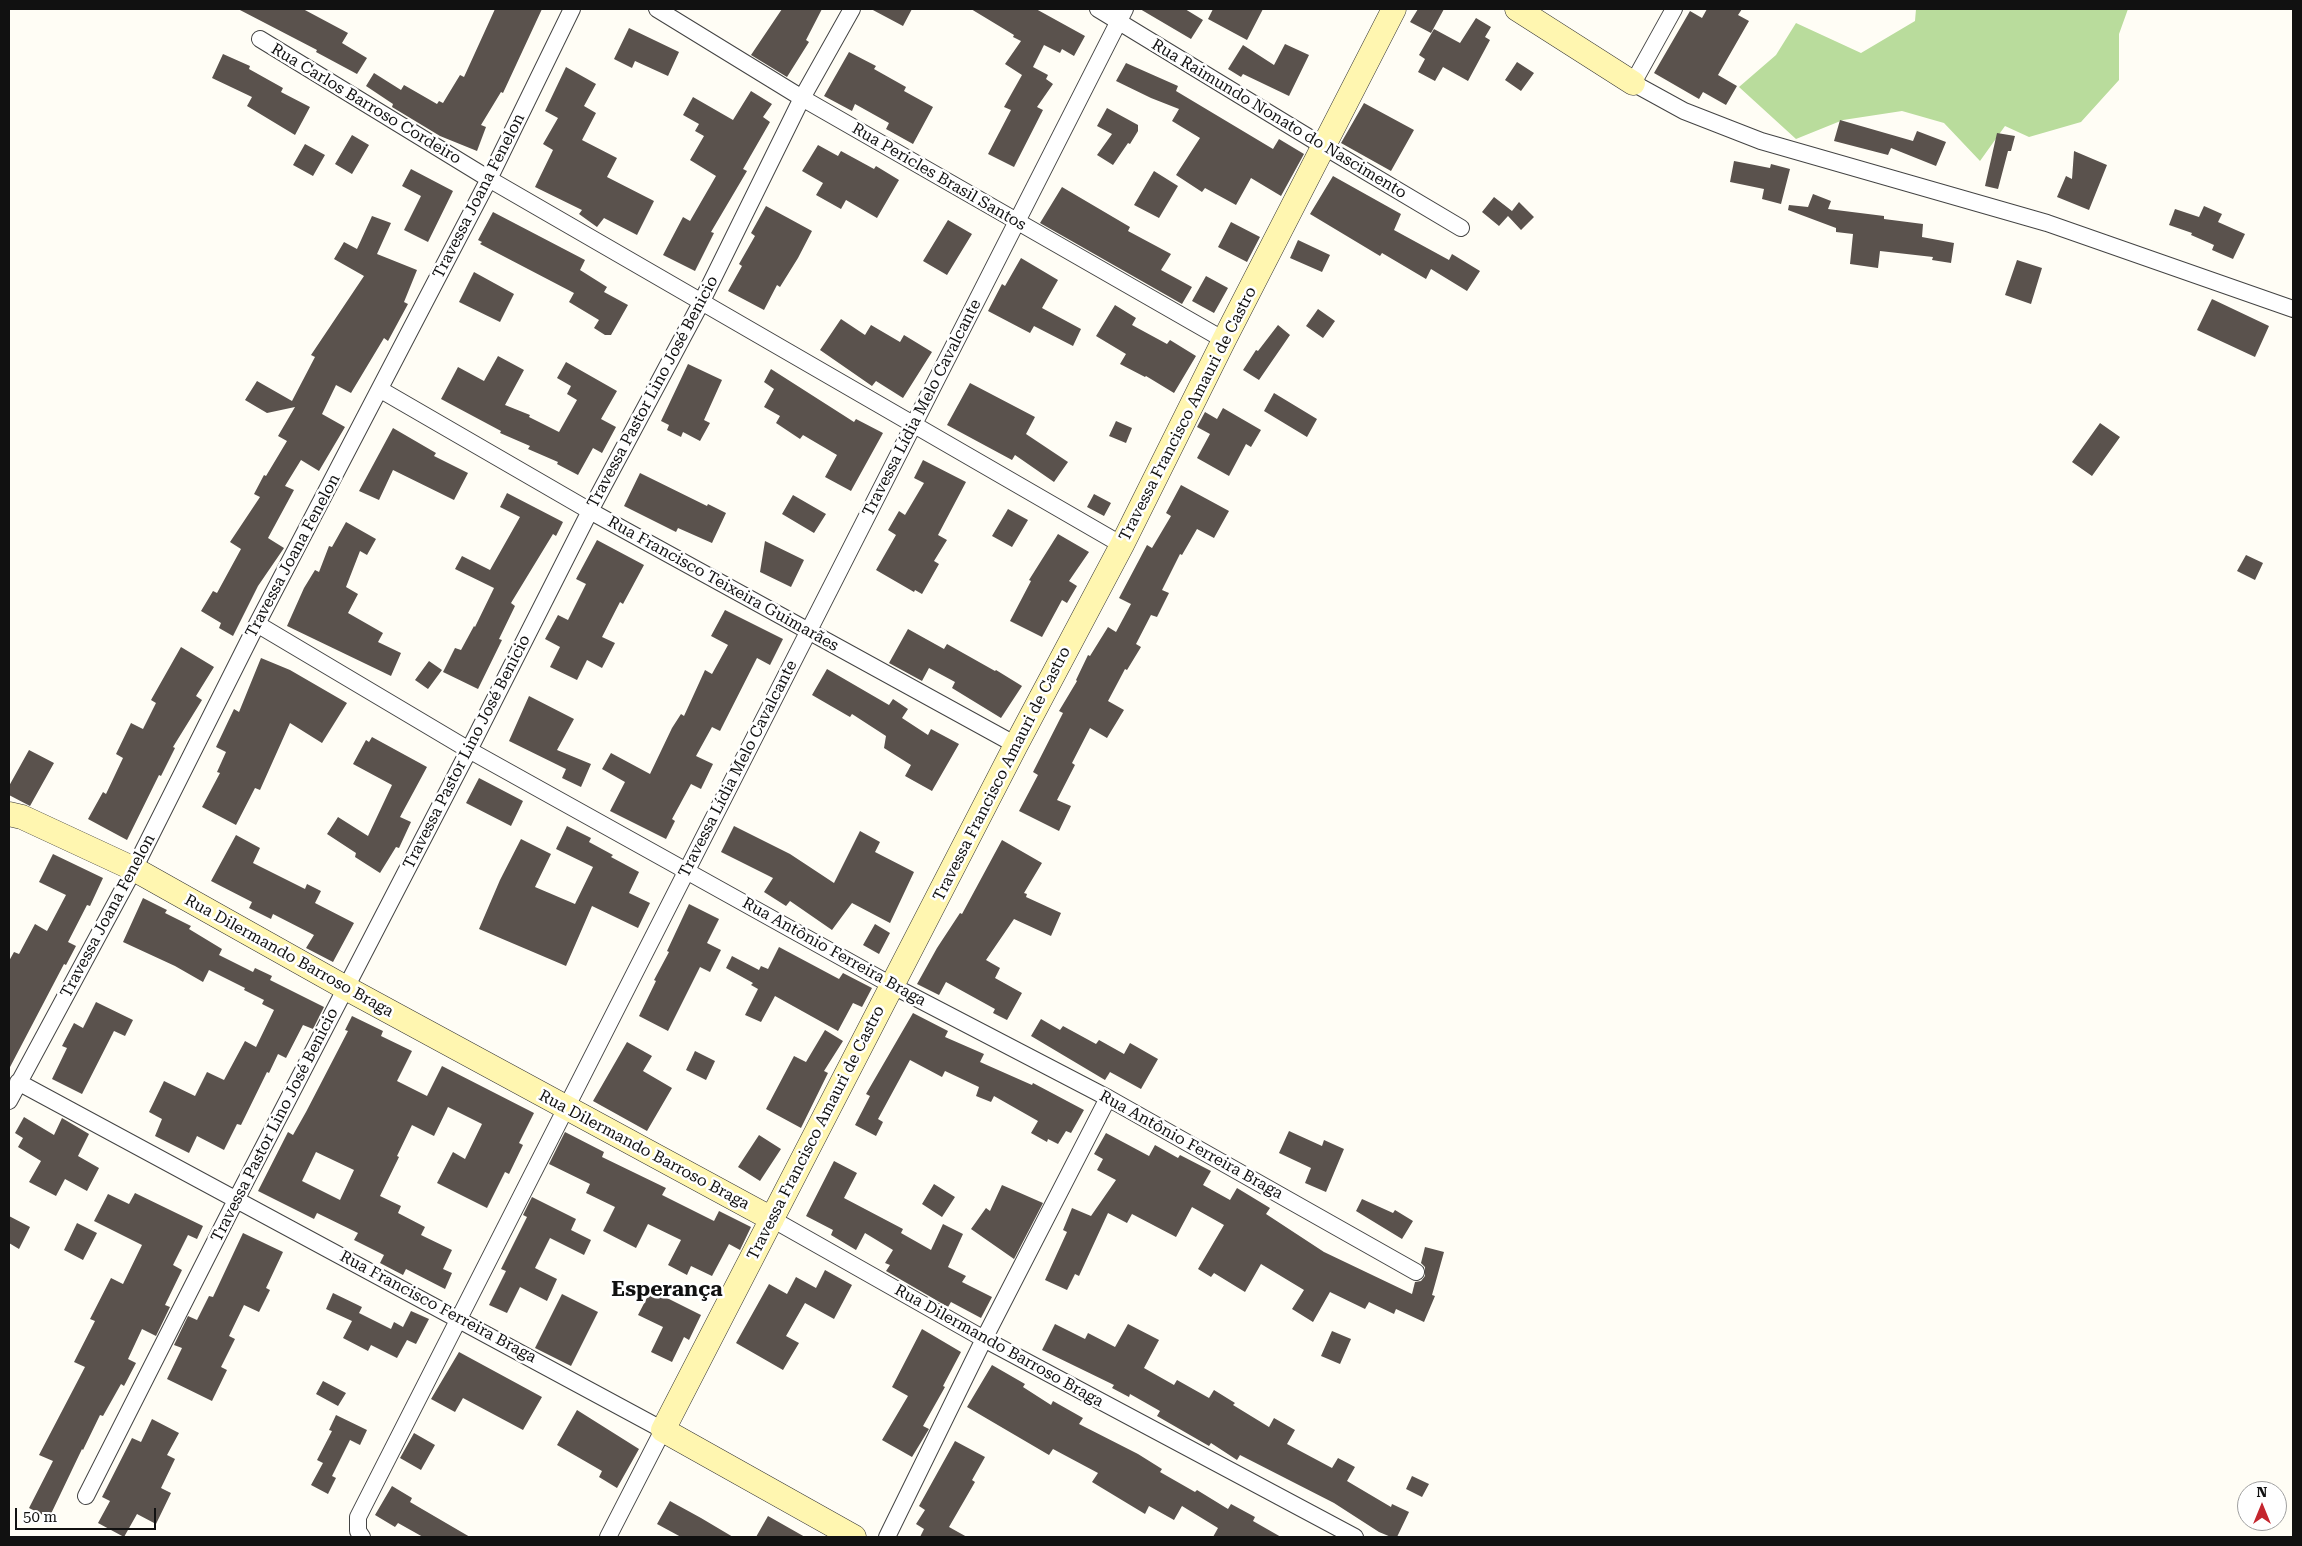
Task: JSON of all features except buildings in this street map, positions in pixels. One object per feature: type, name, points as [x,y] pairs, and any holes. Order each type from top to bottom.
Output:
[{"type":"street","name":"Travessa Joana Fenelon","points":[[9,1101],[134,869],[257,624],[381,390],[489,179],[572,9]]},
{"type":"street","name":"Rua Pericles Brasil Santos","points":[[657,9],[802,98],[1224,340]]},
{"type":"street","name":"Travessa Pastor Lino José Benicio","points":[[86,1496],[236,1198],[470,750],[590,511],[701,303],[802,98],[852,9]]},
{"type":"street","name":"Rua Raimundo Nonato do Nascimento","points":[[1098,9],[1122,15],[1322,146],[1461,228]]},
{"type":"street","name":"Travessa Francisco Amauri de Castro","points":[[608,1537],[1016,745],[1122,544],[1322,146],[1394,9]]},
{"type":"street","points":[[1517,9],[1633,83],[1684,111],[1761,141],[2047,223],[2293,309]]},
{"type":"street","points":[[1633,83],[1674,9]]},
{"type":"street","name":"Travessa Lídia Melo Cavalcante","points":[[360,1534],[358,1518],[1122,15]]},
{"type":"street","name":"Rua Carlos Barroso Cordeiro","points":[[260,39],[489,179],[701,303],[1122,544]]},
{"type":"street","name":"Rua Francisco Teixeira Guimarães","points":[[381,390],[590,511],[1016,745]]},
{"type":"street","name":"Rua Antônio Ferreira Braga","points":[[257,624],[470,750],[893,986],[1108,1098],[1416,1272]]},
{"type":"street","name":"Rua Dilermando Barroso Braga","points":[[9,814],[22,817],[134,869],[346,988],[772,1219],[984,1339],[1355,1537]]},
{"type":"street","name":"Rua Francisco Ferreira Braga","points":[[18,1082],[663,1430],[854,1537]]},
{"type":"street","points":[[887,1537],[984,1339],[1108,1098]]},
{"type":"green space","points":[[1916,9],[2128,9],[2119,34],[2119,80],[2081,122],[2029,137],[2005,126],[1980,161],[1944,123],[1902,111],[1843,120],[1796,139],[1739,87],[1776,55],[1796,23],[1861,53],[1915,21]]},
{"type":"district","name":"Esperança","points":[[667,1290]]}]
